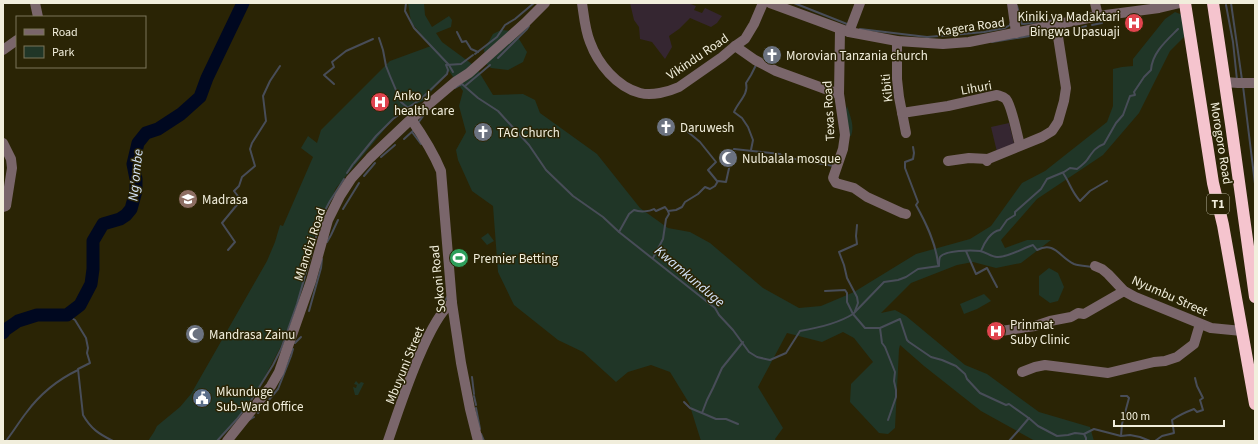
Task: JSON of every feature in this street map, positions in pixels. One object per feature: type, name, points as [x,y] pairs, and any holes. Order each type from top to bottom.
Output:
[{"type":"highway","name":"Morogoro Road","points":[[1185,3],[1213,183],[1223,225],[1255,404]]},
{"type":"highway","name":"Morogoro Road","points":[[1213,3],[1251,243],[1255,297]]},
{"type":"street","points":[[35,3],[38,16]]},
{"type":"street","name":"Mlandizi Road","points":[[227,441],[268,390],[279,372],[311,281],[328,220],[340,196],[351,179],[370,158],[411,119],[455,82],[468,74],[545,3]]},
{"type":"street","name":"Vikindu Road","points":[[582,3],[584,22],[590,42],[597,57],[610,74],[625,87],[640,93],[649,94],[672,90],[679,87],[722,57],[734,46],[746,39],[763,3]]},
{"type":"street","name":"Kagera Road","points":[[770,3],[845,31],[897,41],[943,44],[969,42],[1098,16],[1159,8],[1180,3]]},
{"type":"street","name":"Texas Road","points":[[860,3],[845,31],[839,94],[845,135],[843,149],[833,178],[836,183],[854,188],[867,197],[906,214]]},
{"type":"street","points":[[1012,3],[1016,33]]},
{"type":"street","points":[[1095,3],[1098,16]]},
{"type":"street","points":[[948,161],[968,158],[988,160],[1020,145],[1042,137],[1052,131],[1061,114],[1066,88],[1056,24]]},
{"type":"street","points":[[3,50],[16,41]]},
{"type":"street","name":"Kibiti","points":[[897,41],[896,79],[906,133]]},
{"type":"street","points":[[734,46],[755,60],[776,71],[839,94]]},
{"type":"street","points":[[1225,82],[1255,83]]},
{"type":"street","name":"Lihuri","points":[[902,113],[948,106],[997,95],[1003,96],[1010,106],[1020,145]]},
{"type":"street","name":"Sokoni Road","points":[[411,119],[427,142],[441,171],[452,303],[466,391],[478,441]]},
{"type":"street","points":[[3,143],[11,159],[12,168],[5,207]]},
{"type":"street","name":"Nyumbu Street","points":[[1094,266],[1102,269],[1108,274],[1124,291],[1200,324],[1216,329],[1242,331]]},
{"type":"street","points":[[1001,331],[1036,326],[1050,321],[1071,317],[1078,313],[1084,314],[1124,291]]},
{"type":"street","name":"Mbuyuni Street","points":[[388,441],[430,332],[445,309],[452,303]]},
{"type":"street","points":[[1022,372],[1045,365],[1108,373],[1154,362],[1165,361],[1177,357],[1194,344],[1200,324]]},
{"type":"shaded area","points":[[630,3],[688,3],[696,6],[694,10],[702,13],[705,8],[722,16],[717,23],[711,27],[690,18],[669,36],[672,47],[665,59],[652,42],[640,39],[639,27],[634,20]]},
{"type":"shaded area","points":[[1009,123],[1015,147],[997,152],[991,127]]},
{"type":"green space","points":[[408,3],[424,3],[425,15],[432,27],[449,16],[452,20],[451,27],[436,33],[442,42],[476,67],[493,95],[523,94],[535,100],[540,113],[597,154],[640,208],[668,228],[690,232],[710,243],[763,288],[799,308],[821,306],[854,292],[916,254],[970,239],[991,226],[1022,183],[1045,171],[1107,122],[1113,106],[1113,69],[1133,66],[1133,59],[1165,19],[1175,12],[1185,16],[1187,34],[1170,51],[1139,113],[1103,155],[1037,199],[1001,240],[1005,248],[1027,240],[1051,240],[1021,263],[996,268],[973,262],[957,265],[911,283],[881,313],[895,310],[906,316],[965,365],[987,374],[1039,412],[1090,427],[1094,441],[1035,441],[981,411],[900,345],[895,428],[888,434],[879,433],[850,402],[851,384],[873,362],[854,338],[843,332],[822,342],[787,333],[758,387],[783,428],[775,439],[776,441],[701,441],[689,403],[670,372],[651,365],[628,372],[616,382],[583,352],[558,340],[514,305],[498,272],[493,206],[472,191],[458,160],[456,150],[466,132],[459,106],[463,91],[449,71],[423,101],[398,113],[336,188],[314,237],[304,285],[280,348],[262,382],[241,413],[217,441],[148,441],[157,426],[180,407],[191,394],[267,261],[280,225],[283,226],[313,157],[301,148],[308,136],[317,143],[321,130],[390,61],[431,46],[411,22]]},
{"type":"green space","points":[[501,30],[514,31],[527,52],[523,62],[508,70],[491,68],[486,64],[484,50],[493,34]]},
{"type":"green space","points":[[847,106],[851,117],[851,136],[848,135]]},
{"type":"green space","points":[[488,233],[494,241],[487,245],[481,238]]},
{"type":"green space","points":[[1049,268],[1058,273],[1064,287],[1058,301],[1050,303],[1039,295],[1039,276]]},
{"type":"green space","points":[[984,294],[991,301],[964,314],[960,304]]},
{"type":"green space","points":[[356,381],[359,384],[361,382],[364,383],[358,395],[355,395],[353,387],[356,388],[357,385],[354,384]]},
{"type":"waterway","name":"Ng'ombe","points":[[3,333],[18,321],[37,315],[67,315],[80,305],[91,284],[93,269],[93,241],[103,224],[120,219],[131,209],[136,191],[136,179],[133,164],[138,143],[146,133],[158,129],[181,114],[200,97],[207,78],[243,3]]},
{"type":"waterway","points":[[406,3],[405,11],[414,28],[449,65],[453,72]]},
{"type":"waterway","points":[[475,54],[497,37],[505,25],[515,19],[534,3]]},
{"type":"waterway","points":[[794,3],[847,24]]},
{"type":"waterway","points":[[1231,3],[1242,80]]},
{"type":"waterway","points":[[1226,5],[1233,42],[1237,80]]},
{"type":"waterway","points":[[1017,6],[1022,24]]},
{"type":"waterway","points":[[1023,24],[1055,20]]},
{"type":"waterway","points":[[1092,25],[1102,23]]},
{"type":"waterway","points":[[860,29],[927,37],[984,32],[1005,28],[1010,24]]},
{"type":"waterway","points":[[498,58],[529,26]]},
{"type":"waterway","points":[[1080,28],[1086,26]]},
{"type":"waterway","points":[[981,251],[991,235],[1000,230],[1007,220],[1015,215],[1015,212],[1041,189],[1047,179],[1070,168],[1077,169],[1096,149],[1104,144],[1116,123],[1123,115],[1130,96],[1135,95],[1134,92],[1144,77],[1151,70],[1157,53],[1164,43],[1178,29]]},
{"type":"waterway","points":[[1061,31],[1067,30]]},
{"type":"waterway","points":[[457,32],[462,42],[466,41],[471,49],[478,52]]},
{"type":"waterway","points":[[992,42],[1054,32]]},
{"type":"waterway","points":[[379,38],[390,76],[401,102],[408,108]]},
{"type":"waterway","points":[[334,84],[324,75],[334,67],[332,62],[346,51],[373,39]]},
{"type":"waterway","points":[[409,107],[421,99],[447,74],[448,70],[446,65],[461,64],[473,55]]},
{"type":"waterway","points":[[465,86],[490,65]]},
{"type":"waterway","points":[[751,150],[753,140],[748,127],[742,118],[734,112],[745,94],[747,87],[746,83],[756,65]]},
{"type":"waterway","points":[[228,250],[235,242],[222,223],[241,200],[234,191],[239,186],[242,177],[255,166],[250,149],[252,143],[266,121],[263,96],[270,81],[280,66]]},
{"type":"waterway","name":"Kwamkunduge","points":[[455,88],[462,84],[478,98],[498,111],[529,145],[546,170],[573,196],[603,217],[619,232],[715,308],[749,352],[757,357],[770,360],[786,353],[800,331],[834,323],[853,314],[865,328],[880,328],[882,343],[895,372],[894,381],[896,397],[888,420]]},
{"type":"waterway","points":[[1243,86],[1255,184]]},
{"type":"waterway","points":[[354,163],[376,136],[393,119],[404,111]]},
{"type":"waterway","points":[[418,123],[426,112]]},
{"type":"waterway","points":[[404,139],[415,129]]},
{"type":"waterway","points":[[412,132],[421,144]]},
{"type":"waterway","points":[[688,132],[700,142],[716,162],[708,170],[717,181]]},
{"type":"waterway","points":[[381,157],[395,145]]},
{"type":"waterway","points":[[913,147],[913,159],[905,162],[905,168],[918,202],[916,205],[933,241],[938,264]]},
{"type":"waterway","points":[[734,149],[780,154],[784,157],[834,166]]},
{"type":"waterway","points":[[653,258],[663,239],[666,219],[669,214],[668,211],[676,210],[682,207],[685,202],[698,194],[705,187],[710,189],[715,186],[718,181],[726,182],[733,150]]},
{"type":"waterway","points":[[364,176],[375,163]]},
{"type":"waterway","points":[[347,173],[353,164]]},
{"type":"waterway","points":[[1063,173],[1080,201],[1090,191],[1107,181]]},
{"type":"waterway","points":[[217,441],[250,402],[281,349],[297,304],[322,216],[344,179]]},
{"type":"waterway","points":[[343,209],[359,183]]},
{"type":"waterway","points":[[619,232],[629,214],[634,210],[649,211],[654,209],[656,211],[665,207],[668,211]]},
{"type":"waterway","points":[[327,242],[338,220]]},
{"type":"waterway","points":[[855,311],[858,303],[857,297],[847,278],[839,252],[857,244],[857,225]]},
{"type":"waterway","points":[[853,314],[884,282],[906,277],[918,269],[939,266],[940,257],[947,253],[980,251],[993,256],[1001,257],[1033,245],[1037,250],[1048,247],[1053,249],[1074,264],[1093,267]]},
{"type":"waterway","points":[[966,251],[976,274],[987,268],[997,287]]},
{"type":"waterway","points":[[309,311],[321,268],[322,259]]},
{"type":"waterway","points":[[825,291],[845,290],[847,293],[847,302],[853,314]]},
{"type":"waterway","points":[[443,305],[447,297]]},
{"type":"waterway","points":[[67,315],[75,320],[86,338],[88,348],[87,353],[90,363],[78,369],[83,415],[96,431],[113,441]]},
{"type":"waterway","points":[[880,328],[900,319],[909,342],[931,357],[956,366],[965,374],[967,379],[980,393],[1006,405],[1009,404],[1038,426],[1057,436],[1075,433],[1084,434],[1086,441]]},
{"type":"waterway","points":[[295,343],[301,337]]},
{"type":"waterway","points":[[684,402],[690,408],[702,413],[722,368],[743,342]]},
{"type":"waterway","points":[[258,413],[278,389],[293,349]]},
{"type":"waterway","points":[[6,441],[23,416],[43,394],[63,378],[78,370]]},
{"type":"waterway","points":[[472,377],[474,394]]},
{"type":"waterway","points":[[1155,441],[1162,436],[1174,433],[1172,420],[1175,418],[1194,409],[1197,412],[1203,410],[1200,400],[1203,398],[1195,378]]},
{"type":"waterway","points":[[474,396],[476,405]]},
{"type":"waterway","points":[[1121,396],[1127,396],[1129,398],[1122,424],[1121,436]]},
{"type":"waterway","points":[[476,408],[480,429]]},
{"type":"waterway","points":[[702,413],[716,419],[726,419],[738,424]]},
{"type":"waterway","points":[[249,420],[254,417]]},
{"type":"waterway","points":[[1009,441],[1029,418]]},
{"type":"waterway","points":[[1084,434],[1094,429],[1121,436],[1130,435],[1140,437],[1150,441]]},
{"type":"waterway","points":[[481,434],[484,441]]},
{"type":"place","name":"Kiniki ya Madaktari Bingwa Upasuaji","points":[[1134,23]]},
{"type":"place","name":"Morovian Tanzania church","points":[[772,55]]},
{"type":"place","name":"Anko J health care","points":[[380,102]]},
{"type":"place","name":"Daruwesh","points":[[666,127]]},
{"type":"place","name":"TAG Church","points":[[483,132]]},
{"type":"place","name":"Nulbalala mosque","points":[[728,158]]},
{"type":"place","name":"Madrasa","points":[[188,199]]},
{"type":"place","name":"Premier Betting","points":[[459,258]]},
{"type":"place","name":"Prinmat Suby Clinic","points":[[996,331]]},
{"type":"place","name":"Mandrasa Zainu","points":[[195,334]]},
{"type":"place","name":"Mkunduge Sub-Ward Office","points":[[202,398]]}]
